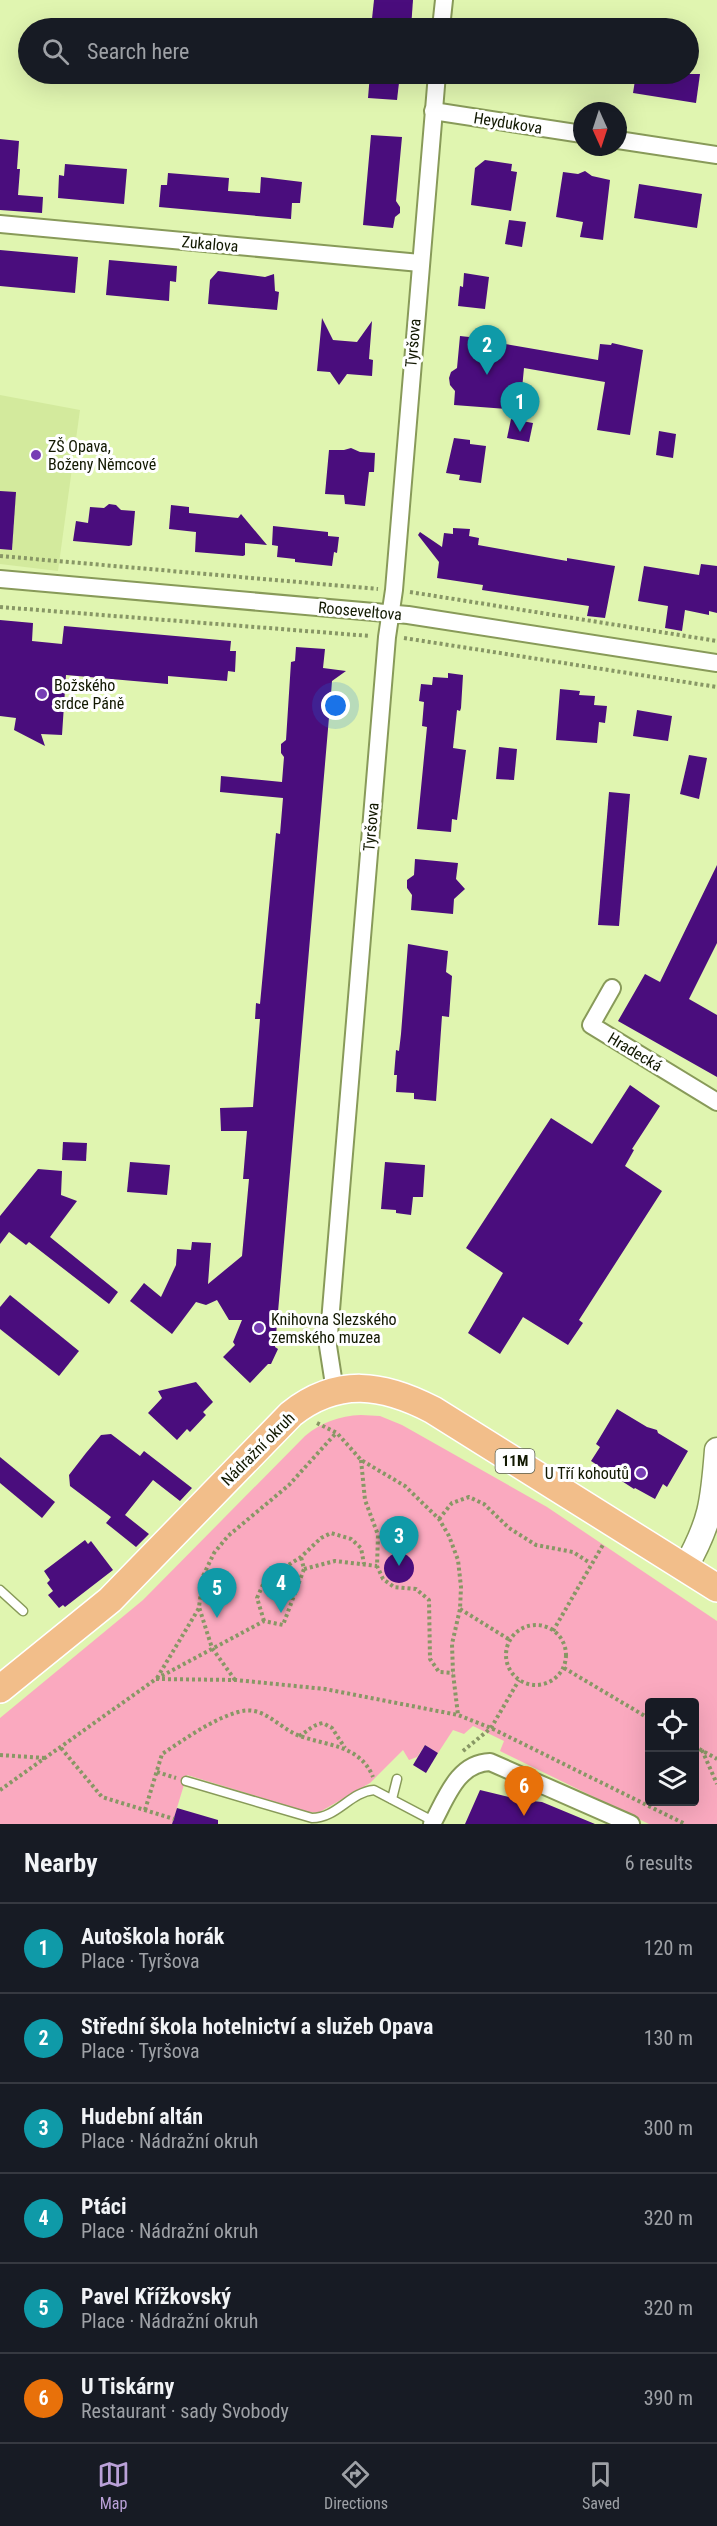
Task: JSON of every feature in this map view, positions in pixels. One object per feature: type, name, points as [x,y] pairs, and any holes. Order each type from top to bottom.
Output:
[{"type":"main road","name":"Nádražní okruh","points":[[0,1689],[110,1600],[291,1414],[306,1403],[334,1391],[368,1388],[409,1398],[457,1425],[685,1568]]},
{"type":"main road","points":[[685,1568],[714,1514],[717,1450]]},
{"type":"main road","name":"11M","points":[[685,1568],[717,1588]]},
{"type":"street","points":[[442,18],[444,0]]},
{"type":"street","name":"Tyršova","points":[[334,1391],[328,1346],[436,84]]},
{"type":"street","name":"Heydukova","points":[[433,111],[573,133]]},
{"type":"street","points":[[627,141],[717,155]]},
{"type":"street","name":"Zukalova","points":[[0,224],[420,263]]},
{"type":"street","name":"Rooseveltova","points":[[0,579],[392,614],[717,663]]},
{"type":"street","name":"Hradecká","points":[[612,988],[591,1025],[717,1102]]},
{"type":"street","points":[[433,1823],[461,1774],[478,1762],[502,1765],[631,1824]]},
{"type":"lane","points":[[0,1590],[23,1611]]},
{"type":"lane","points":[[392,1799],[397,1779]]},
{"type":"lane","points":[[186,1781],[312,1818],[330,1815],[352,1798],[366,1791],[379,1792],[433,1823]]},
{"type":"path","points":[[0,556],[394,590],[717,641]]},
{"type":"path","points":[[0,607],[375,636]]},
{"type":"path","points":[[402,637],[717,687]]},
{"type":"path","points":[[325,1419],[317,1423],[336,1433],[361,1460],[405,1486],[439,1519],[449,1536],[458,1560],[460,1609],[452,1644],[458,1715]]},
{"type":"path","points":[[156,1679],[199,1607],[203,1576],[214,1553],[228,1536],[290,1485],[336,1433]]},
{"type":"path","points":[[361,1460],[365,1500],[378,1535],[377,1566],[383,1579],[394,1587],[416,1589],[429,1600],[430,1659],[439,1672],[453,1673]]},
{"type":"path","points":[[439,1519],[452,1503],[469,1497],[484,1504],[509,1528],[536,1545],[573,1552],[590,1563]]},
{"type":"path","points":[[264,1621],[257,1598],[265,1580],[301,1557],[321,1538],[331,1533],[351,1539],[361,1548],[364,1564]]},
{"type":"path","points":[[553,1630],[590,1563],[606,1540]]},
{"type":"path","points":[[0,1790],[156,1679],[264,1621],[283,1625],[304,1569],[301,1557]]},
{"type":"path","points":[[304,1569],[335,1561],[377,1566]]},
{"type":"path","points":[[199,1607],[212,1648],[236,1680]]},
{"type":"path","points":[[460,1609],[510,1640]]},
{"type":"path","points":[[534,1625],[553,1630],[561,1638],[565,1647],[564,1668],[559,1675],[544,1684],[527,1684],[519,1680],[508,1667],[506,1658],[510,1640],[524,1628],[534,1625]]},
{"type":"path","points":[[564,1668],[645,1716]]},
{"type":"path","points":[[156,1679],[236,1680],[325,1689],[458,1715],[491,1728],[685,1824]]},
{"type":"path","points":[[491,1728],[519,1680]]},
{"type":"path","points":[[145,1810],[162,1754],[195,1733],[240,1711],[256,1711],[273,1718],[298,1736],[345,1748],[358,1756],[370,1770],[379,1792]]},
{"type":"path","points":[[298,1736],[307,1732],[312,1725],[323,1722],[332,1728],[345,1748]]},
{"type":"path","points":[[61,1748],[102,1797],[174,1819]]},
{"type":"path","points":[[699,1748],[717,1760]]},
{"type":"path","points":[[702,1750],[717,1784]]},
{"type":"path","points":[[0,1755],[45,1758]]},
{"type":"path","points":[[157,1772],[186,1781]]},
{"type":"shaded area","name":"ZŠ Opava, Boženy Němcové","points":[[0,395],[80,410],[58,571],[0,564]]},
{"type":"shaded area","points":[[361,1415],[380,1416],[402,1425],[547,1507],[717,1621],[717,1824],[649,1824],[500,1751],[504,1741],[473,1726],[464,1734],[453,1730],[438,1753],[425,1745],[417,1757],[409,1760],[403,1750],[370,1783],[318,1813],[308,1812],[187,1775],[172,1824],[0,1824],[0,1718],[143,1600],[305,1436],[324,1423],[338,1418]]},
{"type":"building","points":[[374,0],[413,0],[412,18],[372,18]]},
{"type":"building","points":[[369,84],[399,84],[397,100],[368,98]]},
{"type":"building","points":[[634,84],[699,84],[696,103],[633,93]]},
{"type":"building","points":[[371,135],[402,137],[396,201],[400,207],[400,213],[395,217],[393,228],[363,225]]},
{"type":"building","points":[[0,139],[19,141],[18,195],[43,197],[42,213],[0,210]]},
{"type":"building","points":[[485,160],[512,164],[511,171],[517,172],[511,211],[471,205],[475,168]]},
{"type":"building","points":[[65,164],[127,169],[124,204],[58,198],[59,175],[64,176]]},
{"type":"building","points":[[585,171],[592,176],[610,180],[603,240],[580,237],[583,222],[556,217],[563,172],[578,174]]},
{"type":"building","points":[[168,173],[229,178],[228,191],[260,193],[261,177],[302,182],[300,203],[292,203],[291,219],[159,207],[161,185],[167,185]]},
{"type":"building","points":[[639,184],[702,194],[697,228],[634,218]]},
{"type":"building","points":[[509,220],[526,222],[522,247],[505,244]]},
{"type":"building","points":[[0,250],[78,257],[75,293],[0,286]]},
{"type":"building","points":[[109,260],[177,266],[176,282],[170,281],[169,301],[106,295]]},
{"type":"building","points":[[218,271],[265,277],[274,274],[275,291],[279,292],[277,310],[208,304],[210,280]]},
{"type":"building","points":[[464,273],[489,277],[485,309],[458,306]]},
{"type":"building","points":[[322,318],[333,340],[357,342],[372,321],[369,359],[373,360],[372,376],[347,374],[339,385],[330,372],[317,371]]},
{"type":"building","points":[[460,336],[506,341],[505,344],[598,360],[600,344],[611,345],[612,343],[643,350],[630,435],[597,430],[605,382],[524,368],[520,410],[454,405],[455,391],[450,385],[449,378],[451,372],[457,368]]},
{"type":"building","points":[[511,419],[533,423],[529,442],[507,438]]},
{"type":"building","points":[[659,431],[676,434],[673,458],[656,455]]},
{"type":"building","points":[[454,438],[470,440],[470,444],[486,446],[481,483],[459,480],[460,475],[446,473]]},
{"type":"building","points":[[351,448],[360,452],[375,453],[374,472],[369,472],[365,506],[345,504],[344,495],[325,494],[329,450]]},
{"type":"building","points":[[0,491],[16,492],[12,550],[0,549]]},
{"type":"building","points":[[109,504],[116,505],[121,510],[135,511],[132,545],[73,541],[76,521],[88,523],[90,507],[104,508]]},
{"type":"building","points":[[171,505],[189,507],[189,513],[238,518],[241,514],[267,545],[245,543],[245,555],[243,556],[195,552],[196,532],[169,529]]},
{"type":"building","points":[[273,526],[328,532],[328,536],[339,537],[337,553],[334,552],[332,566],[295,562],[295,559],[277,557],[278,546],[272,545]]},
{"type":"building","points":[[453,528],[470,529],[469,536],[479,538],[478,545],[567,561],[567,558],[615,566],[605,618],[587,616],[589,606],[482,590],[483,585],[437,578],[439,562],[418,535],[420,532],[442,547],[444,533],[453,534]]},
{"type":"building","points":[[701,564],[717,566],[717,613],[709,611],[709,615],[685,610],[682,631],[665,628],[668,606],[638,601],[644,566],[699,575]]},
{"type":"building","points":[[0,620],[33,623],[32,641],[62,644],[64,626],[231,641],[230,651],[236,651],[235,672],[228,671],[227,681],[168,676],[168,684],[66,675],[62,735],[41,734],[45,746],[14,730],[16,718],[0,716]]},
{"type":"building","points":[[296,647],[325,649],[323,668],[346,671],[332,681],[275,1347],[278,1349],[271,1364],[268,1364],[250,1383],[223,1357],[235,1345],[233,1342],[242,1320],[229,1320],[217,1300],[206,1305],[196,1302],[172,1334],[130,1301],[144,1283],[161,1297],[176,1265],[177,1249],[191,1250],[192,1242],[211,1243],[208,1284],[242,1256],[249,1179],[243,1179],[247,1131],[221,1131],[220,1108],[253,1107],[260,1019],[255,1019],[256,1003],[260,1004],[276,833],[280,834],[283,798],[220,792],[221,776],[282,782],[284,757],[281,753],[281,744],[286,740],[291,662],[295,661]]},
{"type":"building","points":[[448,673],[463,675],[461,708],[460,711],[457,710],[453,748],[466,750],[457,820],[452,819],[451,832],[417,829],[427,727],[422,726],[424,702],[419,701],[421,684],[432,685],[433,677],[448,678]]},
{"type":"building","points":[[560,689],[580,691],[579,695],[595,696],[594,705],[607,706],[605,723],[599,722],[597,743],[556,740]]},
{"type":"building","points":[[637,710],[672,716],[668,741],[633,736]]},
{"type":"building","points":[[499,747],[517,749],[514,780],[496,779]]},
{"type":"building","points":[[689,755],[707,758],[699,799],[680,794]]},
{"type":"building","points":[[609,792],[630,794],[619,926],[598,925]]},
{"type":"building","points":[[415,859],[458,863],[456,879],[465,889],[454,899],[453,914],[411,910],[412,895],[407,888],[407,880],[414,875]]},
{"type":"building","points":[[717,865],[717,943],[689,999],[717,1015],[717,1077],[618,1021],[645,974],[660,982]]},
{"type":"building","points":[[408,944],[448,951],[446,972],[452,976],[449,1017],[442,1016],[436,1101],[414,1099],[414,1093],[396,1092],[397,1075],[394,1075],[396,1050],[399,1051],[401,1034]]},
{"type":"building","points":[[630,1085],[660,1106],[632,1149],[634,1150],[625,1166],[662,1191],[579,1320],[583,1323],[568,1345],[523,1317],[500,1354],[468,1333],[503,1273],[466,1248],[551,1118],[592,1144]]},
{"type":"building","points":[[63,1142],[87,1143],[86,1161],[62,1160]]},
{"type":"building","points":[[130,1162],[170,1165],[167,1195],[127,1192]]},
{"type":"building","points":[[385,1162],[425,1165],[423,1197],[413,1197],[411,1215],[396,1213],[396,1210],[381,1209]]},
{"type":"building","points":[[38,1169],[62,1171],[61,1195],[77,1201],[50,1237],[118,1292],[109,1304],[29,1242],[26,1245],[9,1232],[0,1244],[0,1216]]},
{"type":"building","points":[[10,1295],[79,1351],[59,1376],[0,1329],[0,1307]]},
{"type":"building","points":[[196,1382],[213,1402],[203,1412],[206,1415],[190,1432],[187,1429],[177,1440],[148,1413],[162,1398],[158,1391]]},
{"type":"building","points":[[617,1409],[647,1427],[657,1430],[658,1433],[688,1451],[667,1487],[663,1484],[655,1499],[634,1489],[591,1461],[600,1447],[596,1444]]},
{"type":"building","points":[[111,1434],[140,1456],[144,1451],[192,1488],[180,1501],[153,1480],[125,1515],[149,1534],[136,1547],[106,1523],[111,1517],[70,1486],[69,1475],[86,1453],[101,1435]]},
{"type":"building","points":[[0,1457],[55,1502],[42,1518],[0,1483]]},
{"type":"building","points":[[85,1540],[88,1544],[91,1541],[113,1570],[65,1607],[63,1605],[59,1608],[48,1595],[53,1591],[47,1583],[50,1580],[44,1571]]},
{"type":"building","points":[[399,1553],[405,1554],[413,1562],[413,1574],[405,1582],[399,1583],[393,1582],[385,1574],[384,1568],[385,1562],[393,1554]]},
{"type":"building","points":[[425,1745],[438,1753],[426,1773],[413,1765]]},
{"type":"building","points":[[480,1790],[522,1800],[542,1802],[595,1824],[465,1824]]},
{"type":"building","points":[[177,1808],[218,1820],[218,1824],[172,1824]]},
{"type":"place","name":"Střední škola hotelnictví a služeb Opava","points":[[487,375]]},
{"type":"place","name":"Autoškola horák","points":[[520,432]]},
{"type":"place","name":"ZŠ Opava, Boženy Němcové","points":[[36,455]]},
{"type":"place","name":"Božského srdce Páně","points":[[42,694]]},
{"type":"place","name":"Knihovna Slezského zemského muzea","points":[[259,1328]]},
{"type":"place","name":"U Tří kohoutů","points":[[641,1473]]},
{"type":"place","name":"Hudební altán","points":[[399,1566]]},
{"type":"place","name":"Ptáci","points":[[281,1613]]},
{"type":"place","name":"Pavel Křížkovský","points":[[217,1618]]},
{"type":"place","name":"U Tiskárny","points":[[524,1816]]}]
